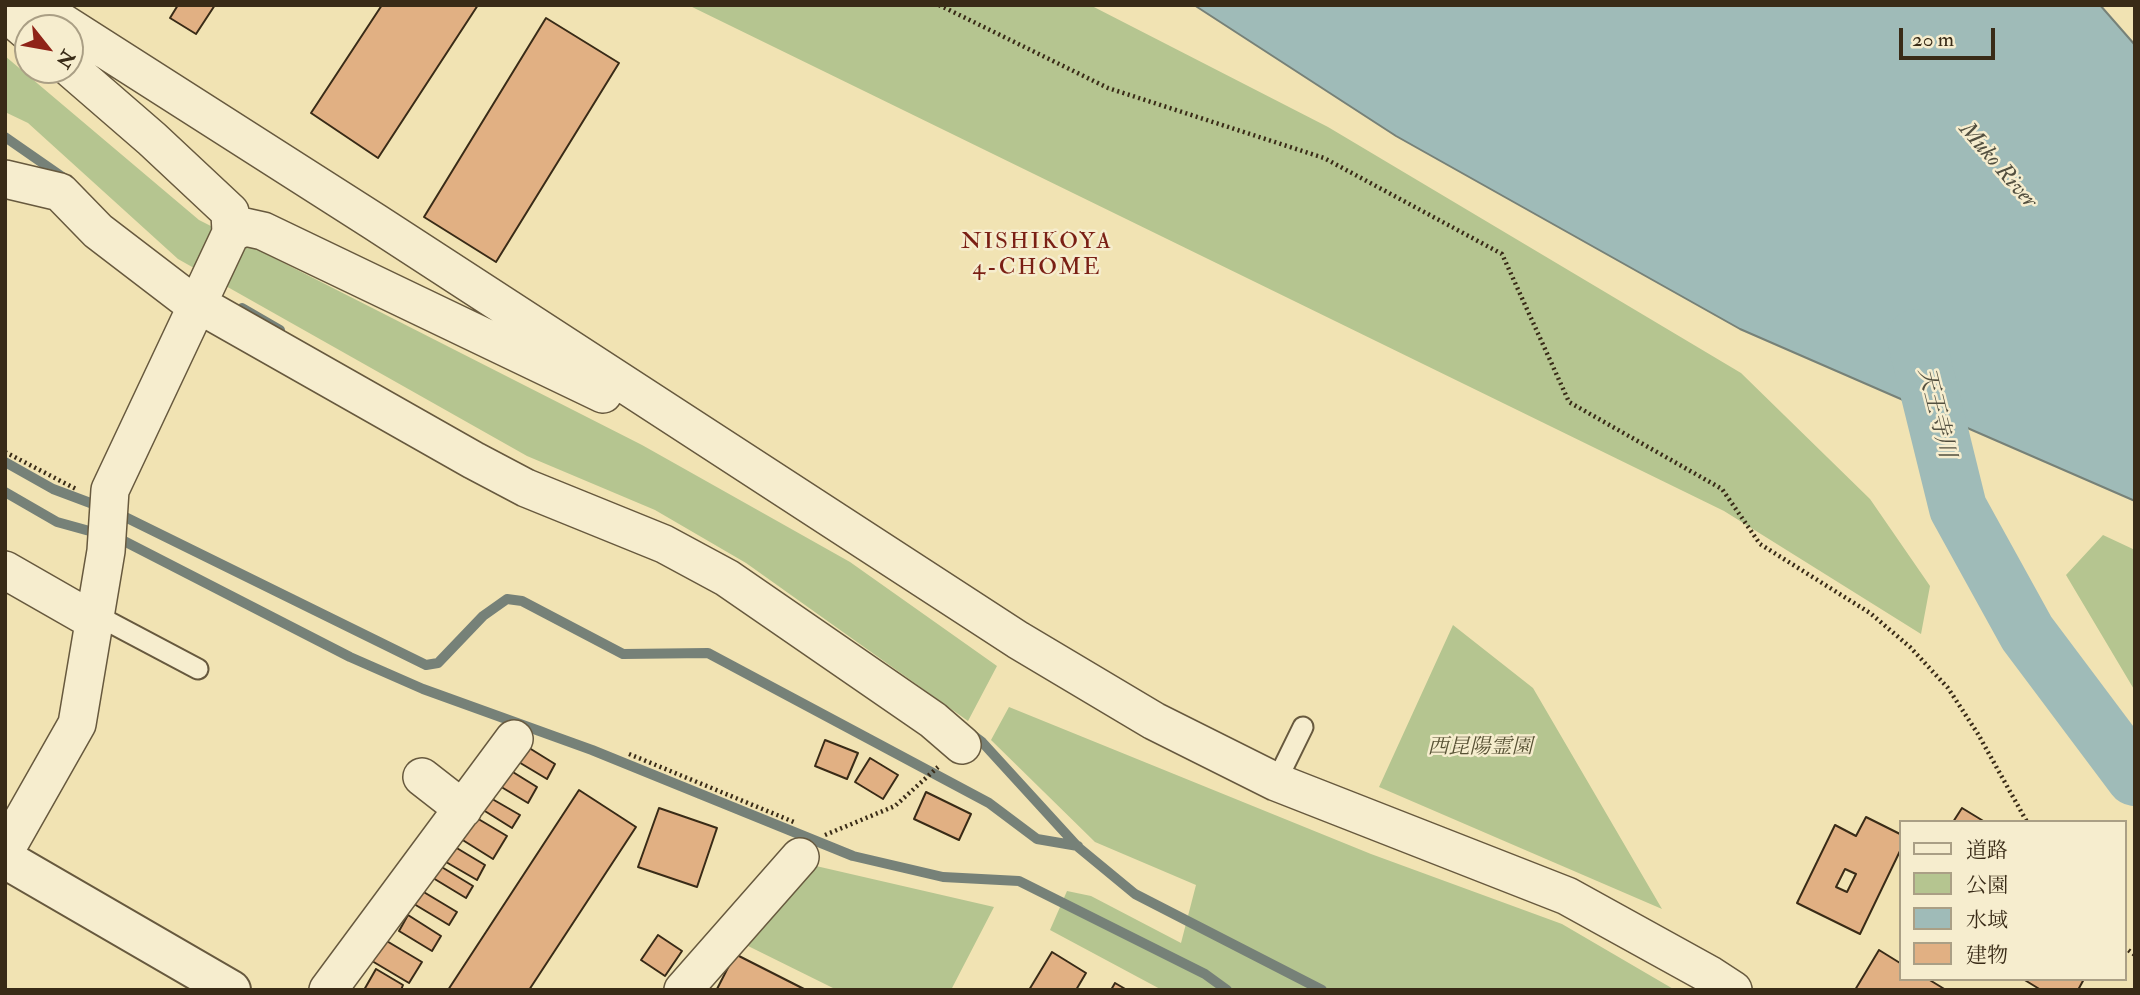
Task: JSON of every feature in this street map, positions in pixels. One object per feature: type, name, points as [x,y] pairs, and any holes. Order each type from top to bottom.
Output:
[{"type":"street","points":[[35,5],[375,222],[1018,640],[1154,721],[1276,782],[1567,896],[1733,990]]},
{"type":"street","points":[[5,851],[76,724],[106,551],[110,490],[223,248],[230,212],[84,80]]},
{"type":"street","points":[[5,179],[60,192],[98,231],[197,304],[473,460],[526,488],[664,544],[727,578],[933,719],[951,755]]},
{"type":"street","points":[[223,248],[245,227],[263,232],[612,398],[667,413]]},
{"type":"street","points":[[5,570],[95,618]]},
{"type":"street","points":[[328,990],[514,739]]},
{"type":"street","points":[[422,778],[463,808]]},
{"type":"street","points":[[683,990],[810,837]]},
{"type":"street","points":[[5,859],[231,990]]},
{"type":"lane","points":[[95,618],[198,669]]},
{"type":"lane","points":[[1276,782],[1304,727]]},
{"type":"path","points":[[939,5],[1108,88],[1324,158],[1502,254],[1569,402],[1722,489],[1760,544],[1870,613],[1910,646],[1948,688],[1978,734],[2026,820]]},
{"type":"path","points":[[5,452],[65,485],[101,498],[110,490]]},
{"type":"path","points":[[629,754],[810,837],[828,833],[895,806],[951,755]]},
{"type":"green space","points":[[688,5],[1090,5],[1328,127],[1741,373],[1870,499],[1930,586],[1921,634],[1724,511]]},
{"type":"green space","points":[[5,56],[14,64],[14,84],[38,84],[199,220],[642,445],[850,562],[997,666],[968,721],[746,563],[655,510],[527,456],[178,259],[28,123],[5,112]]},
{"type":"green space","points":[[2103,535],[2135,550],[2135,691],[2066,575]]},
{"type":"green space","name":"西昆陽霊園","points":[[1453,625],[1533,688],[1662,909],[1379,787]]},
{"type":"green space","points":[[1009,707],[1371,854],[1562,924],[1675,990],[1162,990],[1050,930],[1067,891],[1091,896],[1181,943],[1196,885],[1095,842],[991,740]]},
{"type":"green space","points":[[816,866],[994,907],[951,990],[837,990],[744,944],[774,903]]},
{"type":"water","name":"Muko River","points":[[1194,5],[2100,5],[2135,45],[2135,501],[1740,329],[1396,136]]},
{"type":"building","points":[[178,5],[215,5],[196,34],[170,18]]},
{"type":"building","points":[[382,5],[478,5],[378,158],[311,113]]},
{"type":"building","points":[[546,18],[619,63],[496,262],[424,217]]},
{"type":"building","points":[[825,740],[858,753],[847,779],[815,766]]},
{"type":"building","points":[[526,746],[555,764],[547,779],[517,761]]},
{"type":"building","points":[[870,758],[898,775],[883,799],[855,782]]},
{"type":"building","points":[[508,769],[537,787],[528,803],[498,785]]},
{"type":"building","points":[[579,790],[636,827],[529,990],[448,990]]},
{"type":"building","points":[[926,792],[971,814],[959,840],[914,819]]},
{"type":"building","points":[[487,796],[520,815],[512,828],[480,808]]},
{"type":"building","points":[[659,808],[717,828],[697,887],[638,867]]},
{"type":"building","points":[[1962,808],[1982,820],[1954,820]]},
{"type":"building","points":[[475,817],[507,836],[493,859],[461,839]]},
{"type":"building","points":[[1866,817],[1898,833],[1898,855],[1860,934],[1797,903],[1835,825],[1856,836]],"holes":[[[1845,869],[1856,874],[1847,892],[1836,887]]]},
{"type":"building","points":[[455,847],[485,865],[477,880],[446,862]]},
{"type":"building","points":[[440,866],[473,886],[466,898],[433,878]]},
{"type":"building","points":[[422,891],[457,912],[449,925],[414,904]]},
{"type":"building","points":[[408,915],[441,936],[432,951],[399,931]]},
{"type":"building","points":[[658,935],[682,951],[665,976],[641,960]]},
{"type":"building","points":[[385,940],[422,962],[409,983],[372,961]]},
{"type":"building","points":[[1879,950],[1898,962],[1898,981],[1931,981],[1946,990],[1855,990]]},
{"type":"building","points":[[1052,952],[1086,973],[1076,990],[1029,990]]},
{"type":"building","points":[[735,954],[806,990],[717,989]]},
{"type":"building","points":[[376,969],[403,985],[401,990],[364,990]]},
{"type":"building","points":[[2026,981],[2083,981],[2078,990],[2041,990]]},
{"type":"building","points":[[1115,983],[1127,990],[1111,990]]},
{"type":"waterway","points":[[5,137],[64,178]]},
{"type":"waterway","points":[[242,308],[280,330]]},
{"type":"waterway","name":"天王寺川","points":[[1916,338],[1958,508],[2027,633],[2135,777]]},
{"type":"waterway","points":[[5,462],[53,489],[101,507]]},
{"type":"waterway","points":[[5,492],[57,522],[122,540],[350,657],[423,689],[592,750],[853,856],[943,877],[1019,881],[1205,974],[1227,990]]},
{"type":"waterway","points":[[115,512],[426,665],[438,663],[483,616],[507,599],[522,601],[623,654],[708,653],[989,803],[1037,839],[1078,846]]},
{"type":"waterway","points":[[970,733],[982,742],[1078,847],[1135,894],[1322,990]]},
{"type":"district","name":"NISHIKOYA 4-CHOME","points":[[1037,256]]}]
